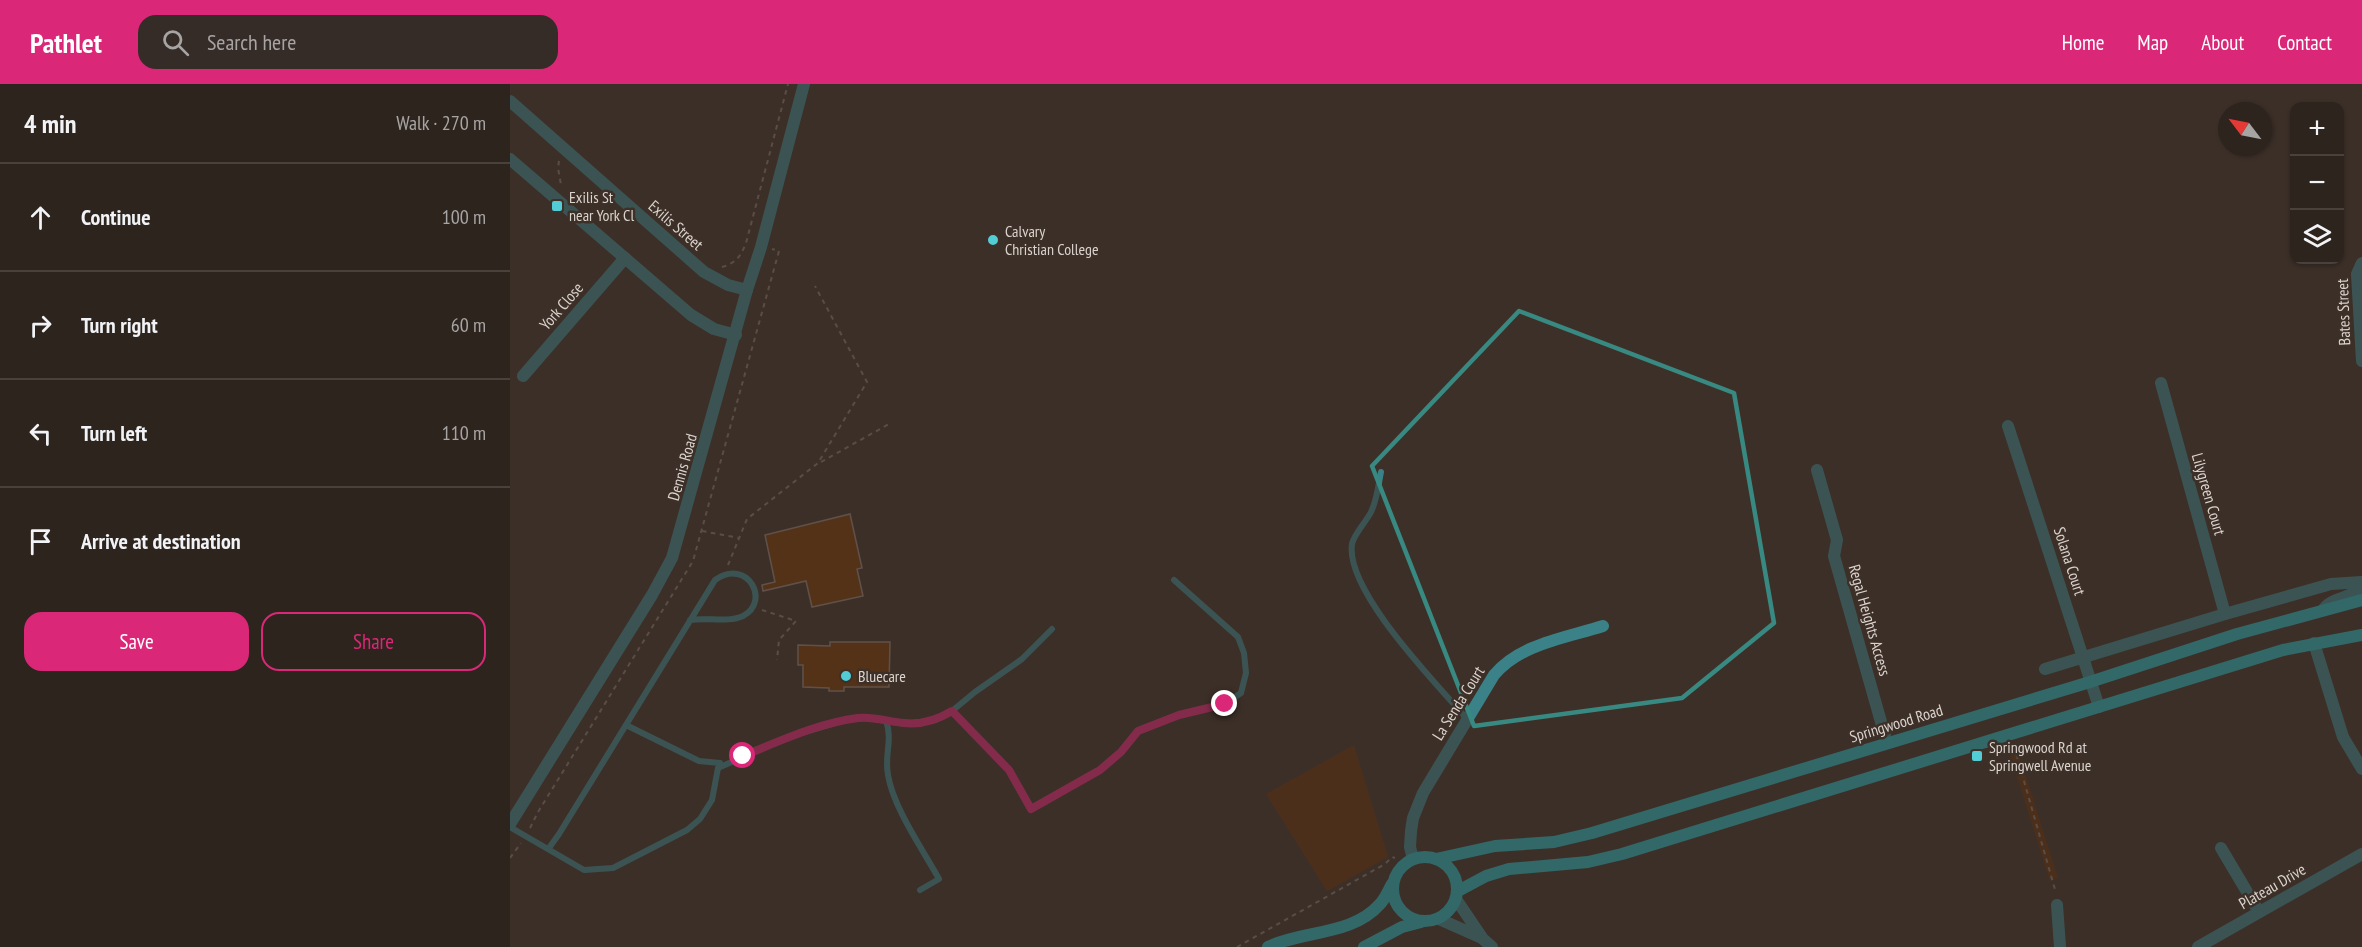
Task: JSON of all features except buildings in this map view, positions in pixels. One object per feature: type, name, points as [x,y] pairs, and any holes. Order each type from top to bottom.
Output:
[{"type":"main road","name":"Springwood Road","points":[[1436,859],[1495,846],[1554,842],[1572,838],[2090,681],[2237,634],[2362,600]]},
{"type":"main road","points":[[1457,895],[1486,876],[1509,869],[1588,862],[1622,854],[2283,650],[2362,635]]},
{"type":"main road","points":[[1364,947],[1402,927],[1439,919],[1452,907],[1457,895],[1456,880],[1452,871],[1445,863],[1424,857],[1413,859],[1397,872],[1393,893],[1396,904],[1402,912],[1411,919],[1422,922]]},
{"type":"main road","points":[[1268,947],[1287,939],[1345,927],[1358,921],[1380,904],[1394,882]]},
{"type":"street","name":"Dennis Road","points":[[510,825],[652,595],[672,558],[761,247],[804,84]]},
{"type":"street","name":"Exilis Street","points":[[510,101],[704,272],[728,285],[747,290]]},
{"type":"street","points":[[510,159],[690,315],[714,329],[736,335]]},
{"type":"street","name":"York Close","points":[[523,376],[625,258]]},
{"type":"street","name":"Bates Street","points":[[2362,263],[2357,274],[2362,361]]},
{"type":"street","name":"Lilygreen Court","points":[[2161,383],[2225,614]]},
{"type":"street","name":"Solana Court","points":[[2008,426],[2099,707]]},
{"type":"street","name":"Regal Heights Access","points":[[1817,470],[1837,540],[1834,556],[1887,743]]},
{"type":"street","points":[[2045,669],[2331,584],[2362,583]]},
{"type":"street","points":[[2322,611],[2327,604],[2357,592],[2362,583]]},
{"type":"street","name":"La Senda Court","points":[[1413,859],[1410,847],[1411,831],[1413,818],[1423,793],[1494,675],[1504,663],[1522,651],[1602,626]]},
{"type":"street","points":[[2314,643],[2343,737],[2362,769]]},
{"type":"street","points":[[2221,848],[2259,912]]},
{"type":"street","name":"Plateau Drive","points":[[2198,947],[2362,854]]},
{"type":"street","points":[[1457,895],[1488,943]]},
{"type":"street","points":[[2057,905],[2060,947]]},
{"type":"street","points":[[1439,919],[1488,943]]},
{"type":"lane","points":[[1381,472],[1376,501],[1352,542],[1352,556],[1356,570],[1371,602],[1413,658],[1467,719]]},
{"type":"lane","points":[[549,848],[626,725],[690,620],[715,580],[724,573],[739,573],[752,583],[756,593],[752,608],[744,615],[734,618],[690,620]]},
{"type":"lane","points":[[952,711],[1009,770],[1031,809],[1100,770],[1121,752],[1138,731],[1179,715],[1225,704],[1240,693],[1246,673],[1244,653],[1238,637],[1174,580]]},
{"type":"lane","points":[[510,825],[585,870],[613,868],[687,830],[700,819],[712,800],[718,768],[791,736],[845,720],[861,717],[905,724],[936,720],[952,711],[1023,659],[1052,629]]},
{"type":"lane","points":[[886,720],[891,733],[886,764],[888,778],[895,799],[939,879],[920,890]]},
{"type":"lane","points":[[626,725],[699,761],[720,763]]},
{"type":"path","points":[[716,267],[724,267],[735,262],[742,254],[788,84]]},
{"type":"path","points":[[555,197],[560,191],[561,184],[559,162],[566,150]]},
{"type":"path","points":[[815,286],[867,382],[818,463]]},
{"type":"path","points":[[724,573],[747,519],[818,463],[889,424]]},
{"type":"path","points":[[702,531],[739,538]]},
{"type":"path","points":[[752,608],[796,621],[779,640],[777,660]]},
{"type":"path","points":[[2010,734],[2055,886],[2057,905]]},
{"type":"path","points":[[1238,947],[1385,864],[1392,857],[1395,858]]},
{"type":"highlighted area","points":[[1519,311],[1734,393],[1774,623],[1682,698],[1474,726],[1372,466]]},
{"type":"shaded area","points":[[1354,745],[1388,857],[1327,891],[1266,794]]},
{"type":"shaded area","points":[[2018,751],[2058,878],[2050,881],[2010,754]]},
{"type":"place","name":"Exilis St near York Cl","points":[[557,206]]},
{"type":"place","name":"Calvary Christian College","points":[[993,240]]},
{"type":"place","name":"Bluecare","points":[[846,676]]},
{"type":"place","name":"Springwood Rd at Springwell Avenue","points":[[1977,756]]},
{"type":"route","points":[[743,756],[791,736],[845,720],[861,717],[905,724],[936,720],[952,711],[1009,770],[1031,809],[1100,770],[1121,752],[1138,731],[1179,715],[1225,704]]}]
